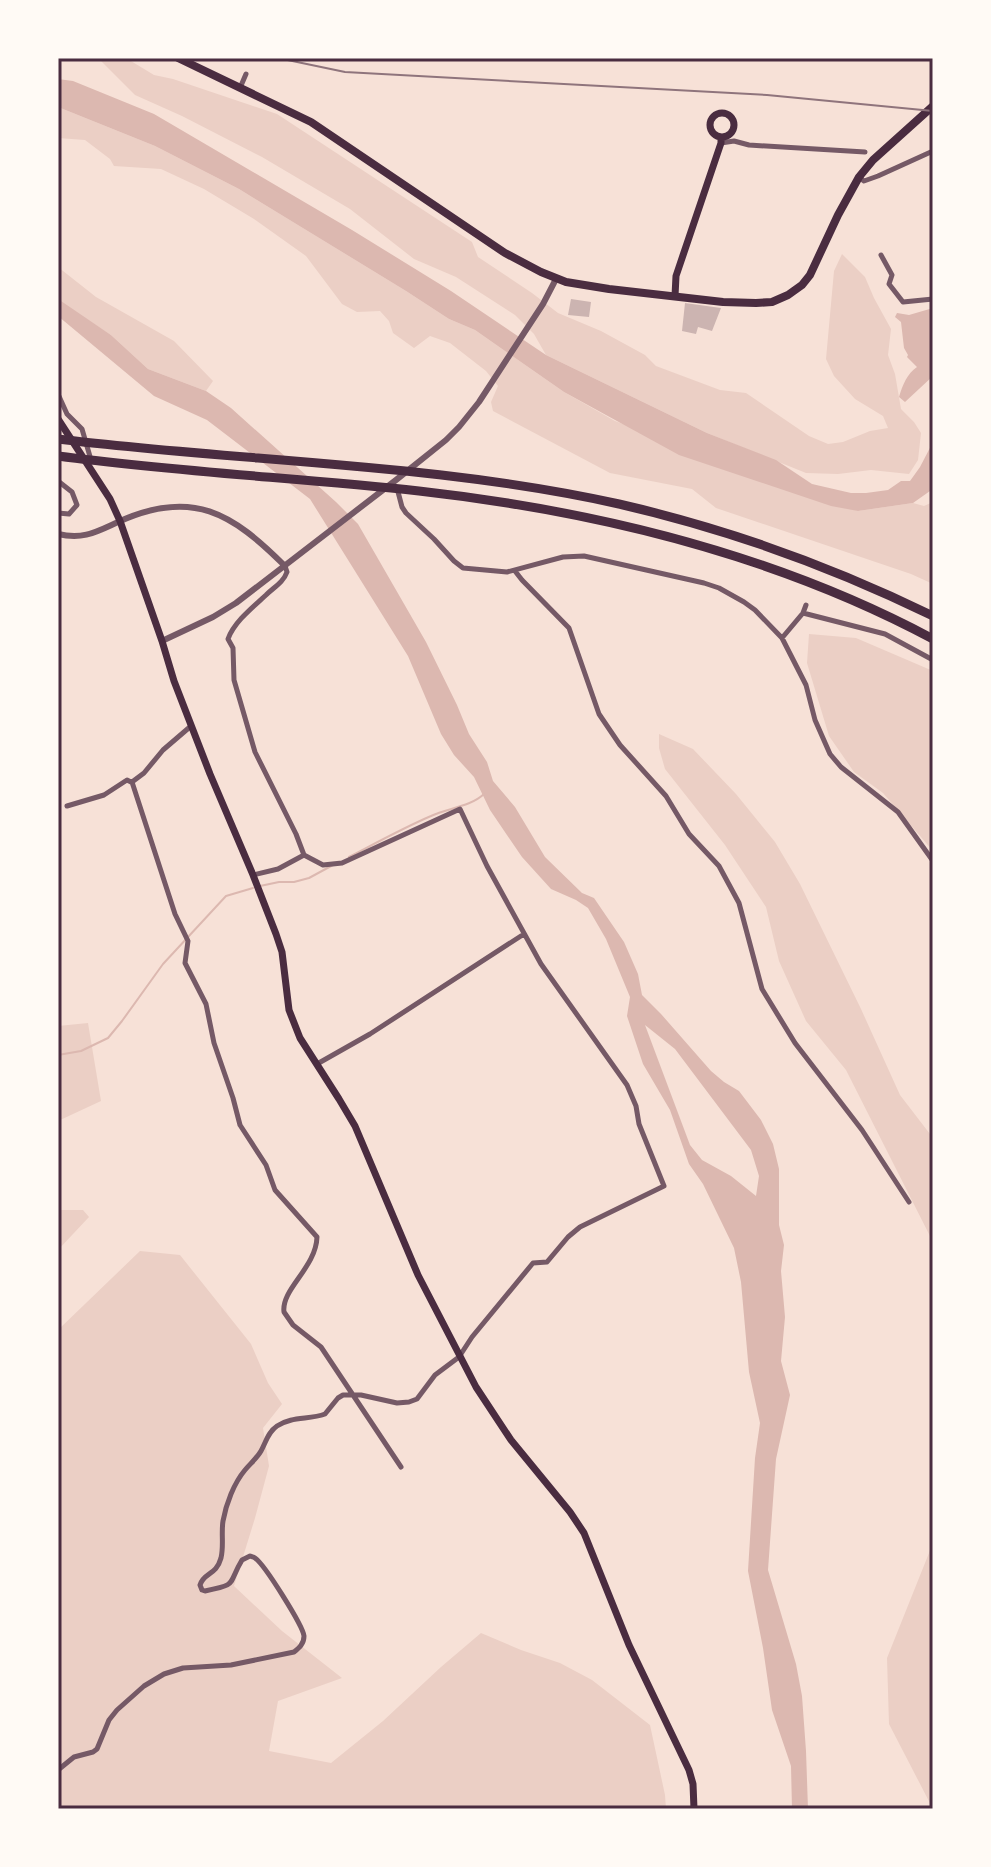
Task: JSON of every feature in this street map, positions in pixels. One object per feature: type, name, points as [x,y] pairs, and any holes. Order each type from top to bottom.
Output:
[{"type":"highway","points":[[178,58],[311,122],[505,253],[556,279],[609,289],[756,303],[772,302],[795,291],[810,275],[859,177],[873,160],[933,106]]},
{"type":"highway","points":[[58,439],[362,467],[486,482],[616,504],[715,530],[852,578],[933,616]]},
{"type":"highway","points":[[58,456],[392,488],[482,499],[608,522],[710,548],[802,580],[933,639]]},
{"type":"main road","points":[[675,296],[676,276],[721,140]]},
{"type":"main road","points":[[58,419],[95,474],[120,521],[174,681],[282,952],[289,1010],[300,1038],[355,1126],[418,1275],[476,1387],[511,1440],[584,1533],[629,1645],[689,1770],[694,1809]]},
{"type":"street","points":[[240,88],[246,74]]},
{"type":"street","points":[[721,140],[749,145],[865,152]]},
{"type":"street","points":[[859,177],[864,181],[933,151]]},
{"type":"street","points":[[881,255],[892,275],[889,284],[903,302],[933,299]]},
{"type":"street","points":[[162,641],[224,610],[446,440],[479,402],[556,279]]},
{"type":"street","points":[[58,394],[67,414],[82,429],[95,474]]},
{"type":"street","points":[[396,480],[400,502],[406,513],[459,566],[515,571],[550,559],[584,556],[719,588],[755,610],[782,638],[806,685],[815,720],[830,754],[841,767],[898,812],[933,861]]},
{"type":"street","points":[[58,481],[72,492],[77,502],[72,512],[65,515],[58,513]]},
{"type":"street","points":[[58,534],[76,537],[91,534],[120,521],[167,508],[187,507],[225,517],[245,529],[285,566],[285,580],[231,630],[228,639],[233,648],[234,680],[255,752],[304,855],[323,865],[342,863],[460,809],[541,964],[627,1085],[664,1186],[580,1227],[547,1262],[533,1263],[459,1357],[435,1375],[414,1400],[397,1403],[354,1395],[340,1396],[325,1414],[293,1419],[271,1431],[262,1450],[243,1472],[229,1501],[223,1520],[218,1566],[199,1583],[205,1591],[230,1585],[242,1560],[250,1556],[255,1558],[302,1631],[303,1641],[299,1649],[231,1665],[183,1668],[164,1674],[144,1686],[117,1710],[109,1720],[97,1749],[74,1757],[58,1770]]},
{"type":"street","points":[[515,571],[569,628],[599,714],[620,745],[666,796],[689,834],[719,866],[739,903],[762,989],[795,1043],[862,1130],[909,1202]]},
{"type":"street","points":[[782,638],[806,605]]},
{"type":"street","points":[[803,613],[885,634],[933,660]]},
{"type":"street","points":[[132,782],[192,725]]},
{"type":"street","points":[[67,806],[104,795],[127,780],[132,782]]},
{"type":"street","points":[[132,782],[185,937],[185,963],[206,1004],[214,1043],[240,1125],[269,1169],[275,1190],[317,1237],[313,1258],[285,1302],[284,1312],[293,1325],[321,1347],[401,1467]]},
{"type":"street","points":[[253,875],[278,869],[304,855]]},
{"type":"street","points":[[317,1064],[370,1034],[524,934]]},
{"type":"shaded area","points":[[98,58],[126,58],[154,75],[277,114],[472,242],[478,257],[558,313],[601,331],[645,355],[656,366],[720,390],[746,393],[809,436],[828,444],[888,428],[883,416],[855,399],[834,376],[826,359],[834,271],[842,254],[865,277],[891,329],[888,355],[901,409],[921,433],[918,460],[909,474],[871,470],[838,474],[806,473],[707,433],[546,355],[534,334],[515,315],[456,277],[414,259],[350,209],[262,157],[135,95]]},
{"type":"shaded area","points":[[58,79],[73,81],[154,114],[352,230],[546,355],[707,433],[776,460],[812,484],[851,493],[888,490],[901,481],[910,481],[933,442],[933,484],[930,491],[913,503],[858,511],[831,506],[679,455],[564,392],[475,330],[449,319],[239,189],[155,146],[58,107]]},
{"type":"shaded area","points":[[58,107],[155,146],[239,189],[449,319],[475,330],[564,392],[615,421],[858,511],[913,503],[924,506],[933,502],[933,584],[716,508],[692,489],[610,473],[493,411],[491,402],[498,386],[486,371],[450,343],[430,336],[414,348],[393,333],[389,321],[380,311],[357,312],[342,304],[306,256],[204,189],[161,169],[114,166],[110,159],[85,140],[58,138]]},
{"type":"shaded area","points":[[58,267],[96,297],[174,341],[213,381],[206,391],[148,369],[111,335],[62,303],[58,299]]},
{"type":"shaded area","points":[[58,299],[111,335],[148,369],[206,391],[231,408],[358,524],[426,642],[469,734],[487,762],[493,781],[515,807],[545,857],[582,893],[594,898],[624,942],[638,974],[642,995],[711,1071],[739,1091],[761,1120],[773,1144],[779,1169],[785,1317],[781,1361],[790,1395],[776,1459],[768,1570],[796,1664],[802,1696],[808,1809],[792,1809],[791,1766],[772,1710],[748,1571],[760,1423],[749,1372],[741,1282],[734,1248],[703,1184],[689,1164],[670,1110],[643,1064],[627,1016],[630,997],[606,939],[588,908],[551,889],[522,857],[490,810],[474,777],[454,755],[441,734],[408,656],[310,499],[207,420],[154,396],[58,316]],"holes":[[[645,1025],[675,1049],[751,1150],[759,1176],[756,1196],[731,1176],[702,1160],[690,1145]]]},
{"type":"shaded area","points":[[933,308],[933,376],[905,402],[899,397],[908,376],[917,367],[907,357],[901,322],[895,317],[897,313],[909,315]]},
{"type":"shaded area","points":[[809,634],[856,638],[933,671],[933,851],[883,793],[854,772],[829,736],[807,663]]},
{"type":"shaded area","points":[[659,734],[693,749],[736,794],[775,842],[800,884],[900,1095],[933,1138],[933,1242],[846,1070],[806,1021],[779,961],[766,907],[725,845],[665,769]]},
{"type":"shaded area","points":[[88,1023],[101,1101],[58,1121],[58,1026]]},
{"type":"shaded area","points":[[58,1210],[83,1210],[89,1217],[58,1250]]},
{"type":"shaded area","points":[[140,1251],[180,1255],[251,1344],[268,1383],[282,1404],[263,1428],[269,1466],[234,1586],[282,1631],[342,1678],[278,1701],[269,1751],[331,1763],[481,1633],[560,1663],[592,1680],[650,1725],[666,1809],[58,1809],[58,1330]]},
{"type":"shaded area","points":[[933,1543],[933,1809],[889,1724],[887,1658]]},
{"type":"building","points":[[571,299],[591,302],[589,317],[568,315]]},
{"type":"building","points":[[685,303],[721,308],[712,331],[698,327],[696,334],[682,331]]},
{"type":"waterway","points":[[349,857],[484,794]]},
{"type":"waterway","points":[[260,886],[309,878],[333,865]]},
{"type":"waterway","points":[[58,1055],[81,1051],[108,1038],[163,964],[226,896],[253,888]]},
{"type":"railway","points":[[278,58],[345,72],[767,95],[933,111]]}]
